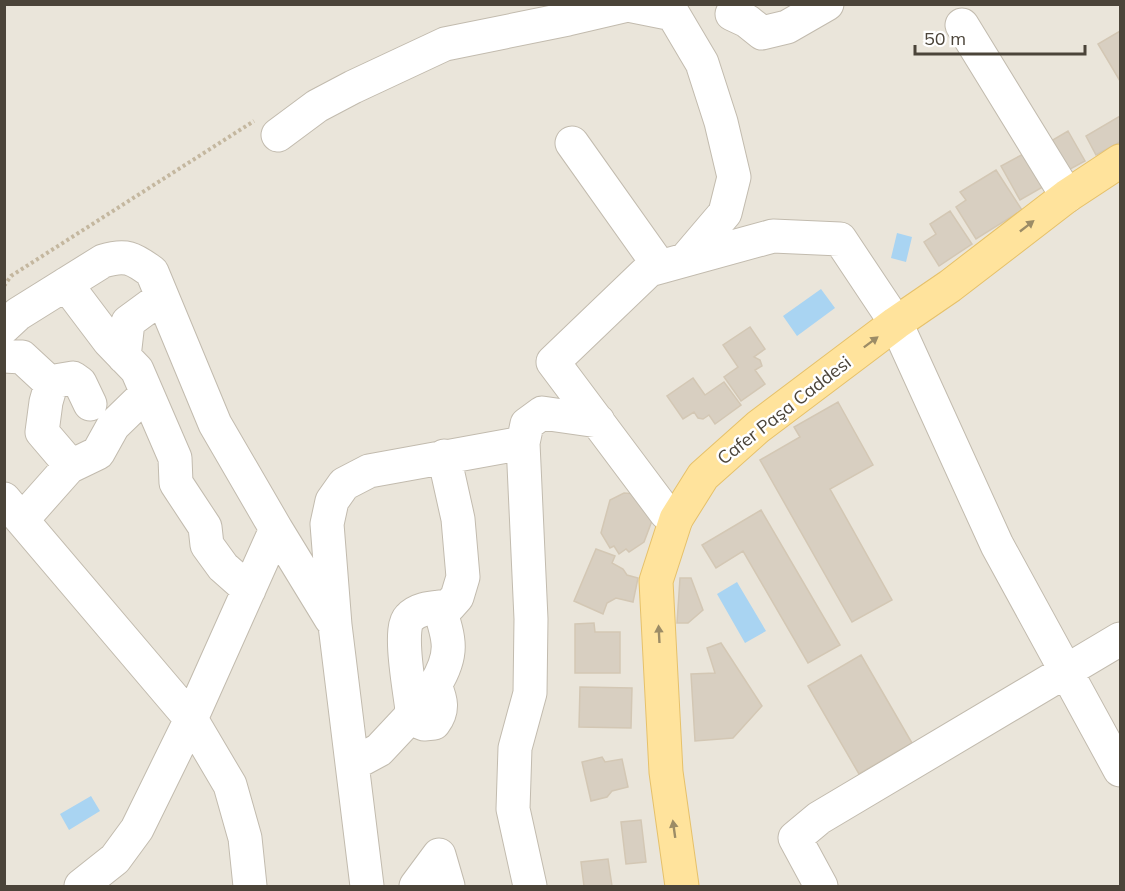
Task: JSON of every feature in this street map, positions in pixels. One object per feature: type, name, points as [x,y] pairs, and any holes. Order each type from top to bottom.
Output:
[{"type":"main road","name":"Cafer Paşa Caddesi","points":[[682,886],[666,772],[656,580],[676,519],[703,476],[758,427],[896,323],[950,286],[1067,196],[1120,161]]},
{"type":"street","points":[[732,14],[747,21],[762,33],[787,27],[827,4]]},
{"type":"street","points":[[278,135],[317,106],[445,45],[628,5],[673,14],[702,63],[721,122],[734,177],[725,213],[672,264]]},
{"type":"street","points":[[962,25],[1067,196]]},
{"type":"street","points":[[572,143],[672,264]]},
{"type":"street","points":[[676,519],[666,513],[553,362],[649,270],[773,236],[840,239],[896,323],[997,545],[1120,770]]},
{"type":"street","points":[[4,327],[18,314],[103,261],[119,256],[136,259],[152,272],[215,424],[335,625]]},
{"type":"street","points":[[66,284],[109,341],[137,370],[175,458],[176,483],[205,528],[207,545],[223,567],[249,590]]},
{"type":"street","points":[[124,357],[128,322],[162,297]]},
{"type":"street","points":[[4,357],[22,357],[49,382],[73,378],[80,383],[90,404]]},
{"type":"street","points":[[52,381],[46,402],[42,432],[71,466]]},
{"type":"street","points":[[147,393],[113,426],[98,453],[71,466],[48,489],[13,509],[191,719],[230,784],[245,837],[249,886]]},
{"type":"street","points":[[530,886],[513,809],[515,748],[530,693],[531,619],[523,443],[527,424],[542,413],[598,421]]},
{"type":"street","points":[[175,458],[184,446],[215,424]]},
{"type":"street","points":[[367,886],[335,625],[327,524],[332,501],[344,484],[369,471],[523,443]]},
{"type":"street","points":[[352,764],[379,750],[409,718],[412,710],[403,632],[408,618],[424,608],[448,606],[457,597],[463,577],[458,519],[444,456]]},
{"type":"street","points":[[81,886],[116,859],[137,828],[191,719],[276,529]]},
{"type":"street","points":[[409,718],[424,724],[434,723],[439,716],[442,701],[435,685],[443,672],[450,647],[440,607]]},
{"type":"street","points":[[821,886],[795,838],[819,818],[1120,639]]},
{"type":"street","points":[[416,886],[439,855],[448,886]]},
{"type":"shaded area","points":[[5,5],[1120,5],[1120,886],[5,886]]},
{"type":"water","points":[[897,233],[912,237],[906,262],[891,258]]},
{"type":"water","points":[[821,289],[835,308],[797,336],[783,316]]},
{"type":"water","points":[[737,582],[766,631],[745,643],[717,594]]},
{"type":"water","points":[[91,796],[100,811],[69,830],[60,814]]},
{"type":"building","points":[[1120,31],[1120,81],[1098,44]]},
{"type":"building","points":[[1120,116],[1120,142],[1096,155],[1086,136]]},
{"type":"building","points":[[1068,131],[1085,161],[1063,173],[1046,144]]},
{"type":"building","points":[[1029,151],[1048,184],[1020,200],[1001,166]]},
{"type":"building","points":[[996,170],[1022,210],[976,239],[956,207],[966,200],[960,192]]},
{"type":"building","points":[[950,211],[972,244],[939,266],[924,242],[936,234],[930,224]]},
{"type":"building","points":[[750,327],[765,349],[754,357],[760,360],[762,366],[755,370],[765,384],[741,401],[724,377],[738,367],[723,345]]},
{"type":"building","points":[[693,378],[705,395],[724,382],[741,405],[715,424],[709,415],[703,419],[698,418],[694,412],[683,419],[667,396]]},
{"type":"building","points":[[838,402],[873,465],[830,489],[892,600],[852,622],[760,460],[800,437],[794,427]]},
{"type":"building","points":[[624,493],[637,494],[653,518],[644,542],[629,552],[626,549],[619,554],[614,546],[610,548],[601,533],[610,500]]},
{"type":"building","points":[[761,510],[840,645],[808,663],[743,551],[716,568],[702,545]]},
{"type":"building","points":[[596,549],[615,556],[612,563],[623,569],[627,575],[638,578],[633,602],[616,598],[607,603],[603,614],[574,601]]},
{"type":"building","points":[[680,578],[691,578],[703,610],[688,623],[677,623]]},
{"type":"building","points":[[594,623],[595,632],[620,632],[620,673],[575,673],[575,624]]},
{"type":"building","points":[[721,643],[762,706],[733,738],[695,741],[691,674],[715,673],[707,648]]},
{"type":"building","points":[[861,655],[912,743],[859,774],[808,686]]},
{"type":"building","points":[[580,687],[632,688],[631,728],[579,727]]},
{"type":"building","points":[[602,757],[605,762],[622,759],[628,787],[612,791],[607,797],[591,801],[582,762]]},
{"type":"building","points":[[641,820],[646,862],[626,864],[621,822]]},
{"type":"building","points":[[608,859],[612,886],[584,886],[581,862]]}]
